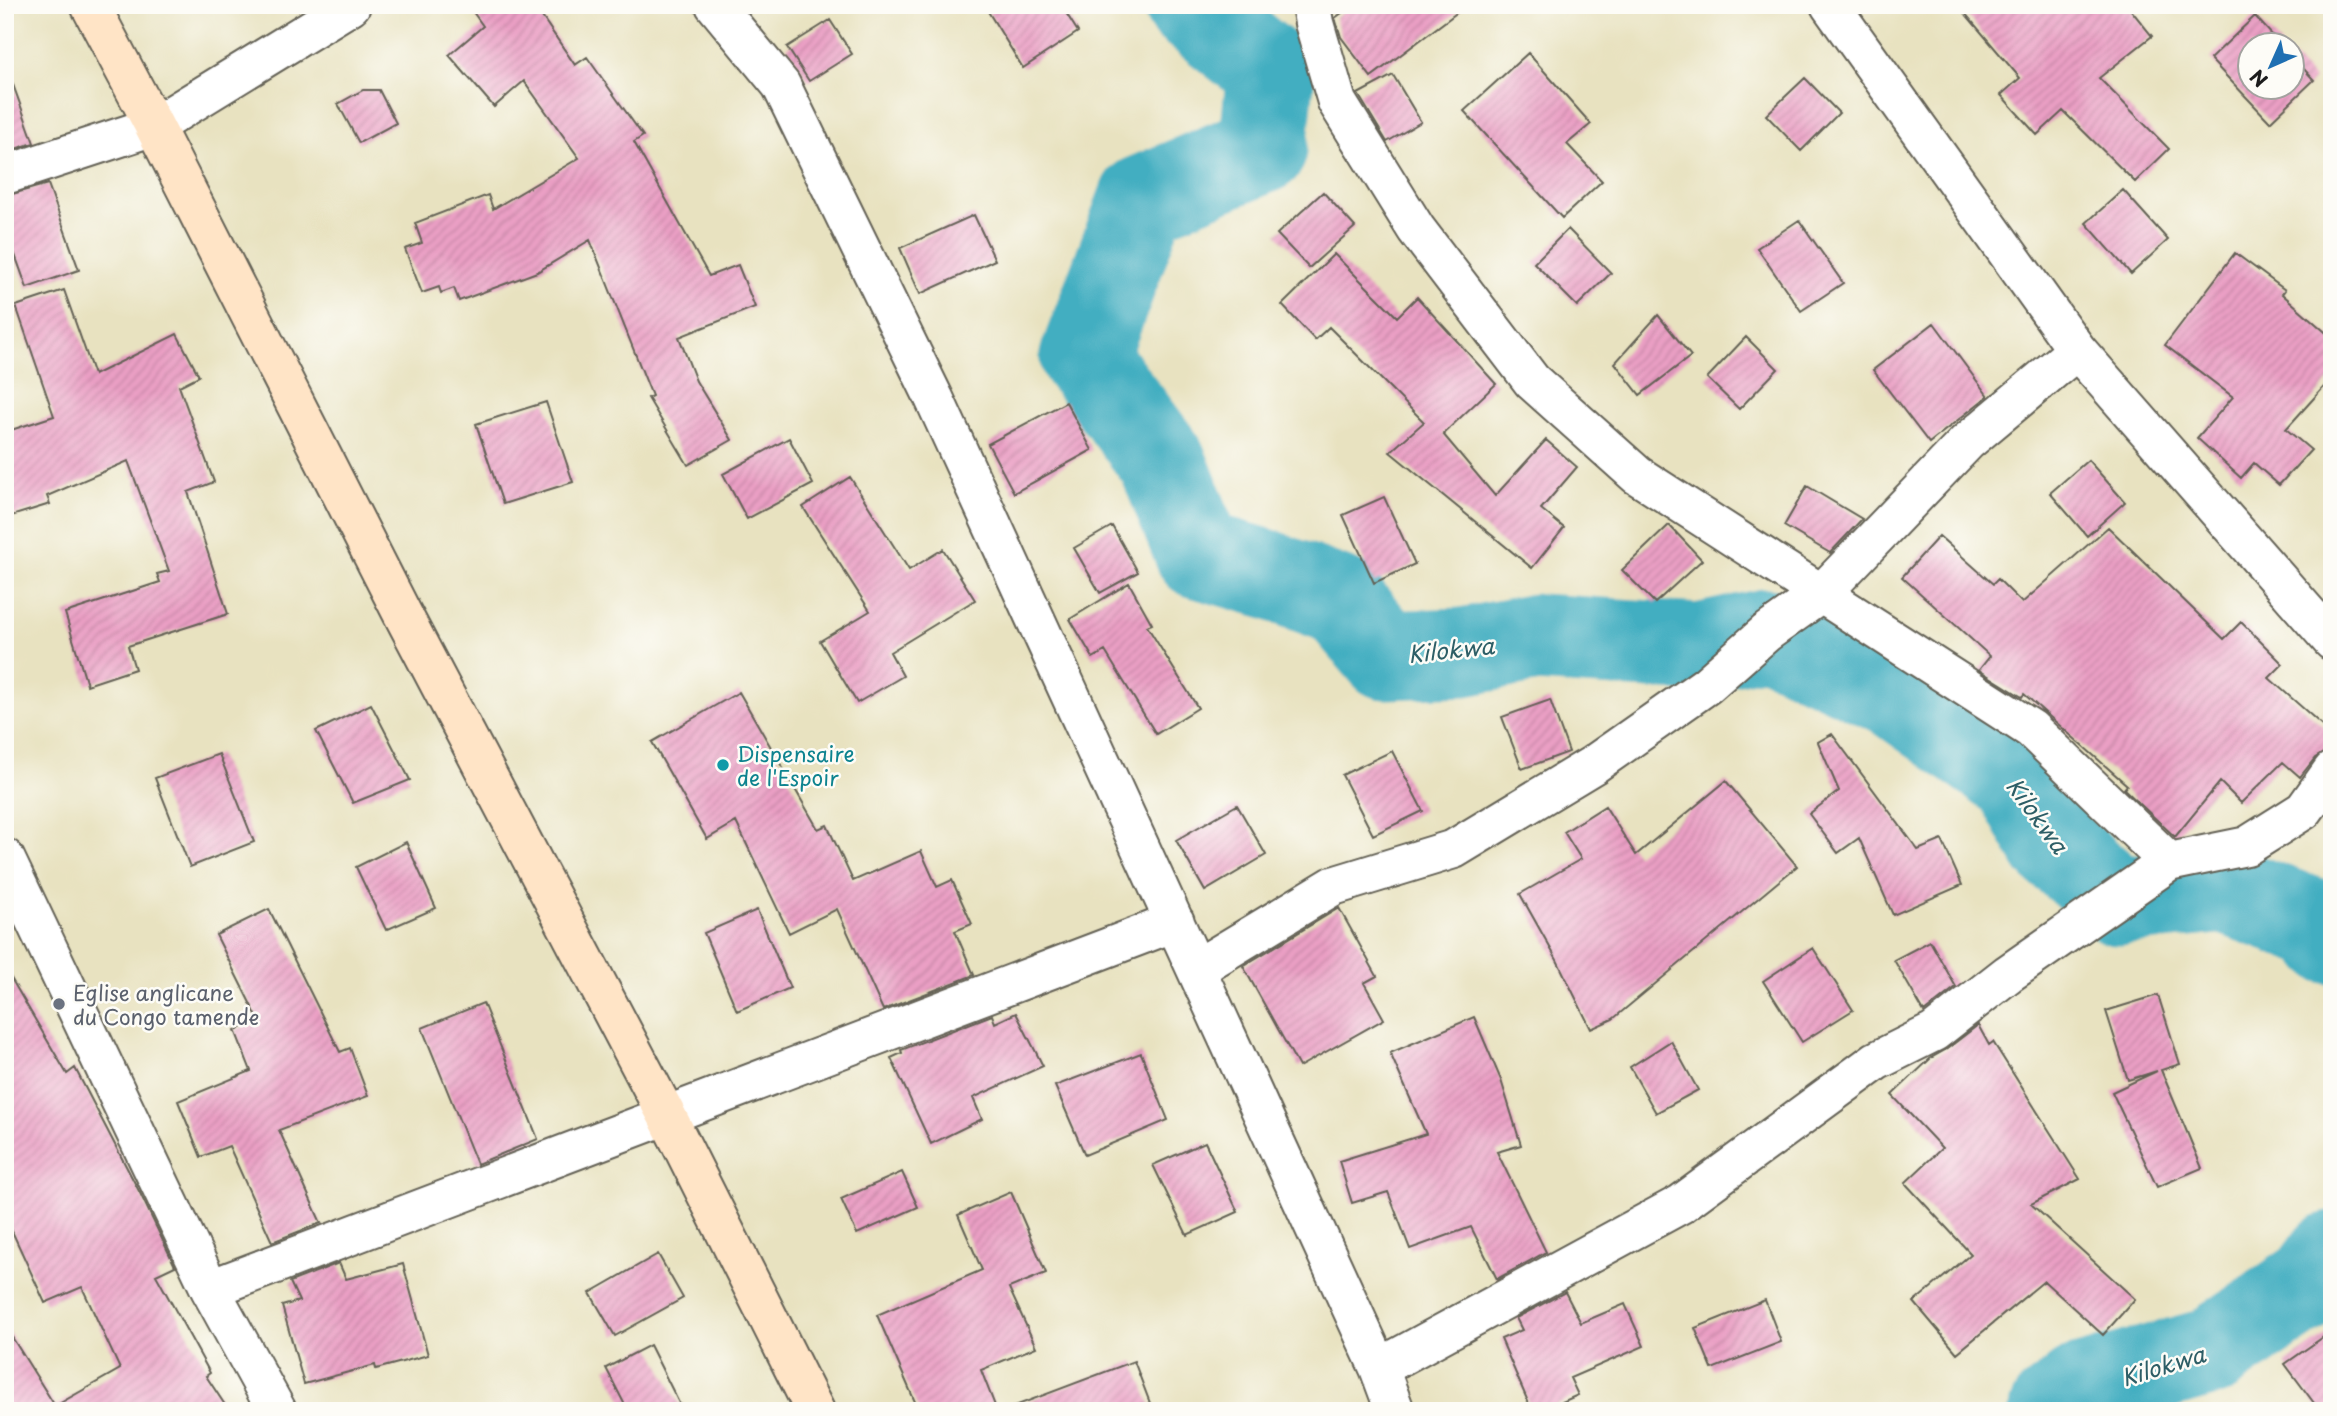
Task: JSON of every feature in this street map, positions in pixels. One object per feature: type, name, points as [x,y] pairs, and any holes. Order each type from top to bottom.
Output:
[{"type":"street","points":[[90,5],[401,613],[667,1116],[815,1411]]},
{"type":"street","points":[[5,175],[154,126],[351,5]]},
{"type":"street","points":[[715,5],[781,85],[934,398],[1379,1368],[1395,1411]]},
{"type":"street","points":[[1311,5],[1337,102],[1416,229],[1532,381],[1637,475],[2031,729],[2169,862]]},
{"type":"street","points":[[1830,5],[2077,350],[2332,641]]},
{"type":"street","points":[[1196,969],[1334,886],[1454,849],[1593,765],[1707,685],[1766,633],[1822,593],[1967,442],[2077,350]]},
{"type":"street","points":[[1379,1368],[1681,1204],[1876,1061],[1934,1032],[2008,974],[2169,862],[2247,846],[2304,810],[2332,771]]},
{"type":"street","points":[[5,858],[210,1289],[278,1411]]},
{"type":"street","points":[[210,1289],[1175,922]]},
{"type":"building","points":[[468,5],[534,5],[575,65],[587,57],[643,136],[634,142],[709,276],[738,265],[755,307],[679,337],[696,381],[732,440],[688,465],[648,398],[652,396],[590,240],[537,272],[459,301],[454,288],[441,293],[439,287],[422,293],[405,249],[422,243],[415,223],[488,195],[493,209],[579,158],[524,81],[494,107],[449,55],[483,26]]},
{"type":"building","points":[[984,5],[1061,5],[1078,32],[1023,68]]},
{"type":"building","points":[[1353,5],[1467,5],[1371,77],[1341,37],[1335,18]]},
{"type":"building","points":[[1958,5],[2127,5],[2152,36],[2099,78],[2169,149],[2135,182],[2063,111],[2037,135],[2001,95],[2020,78]]},
{"type":"building","points":[[2255,16],[2269,32],[2238,32]]},
{"type":"building","points":[[830,20],[852,54],[809,81],[787,47]]},
{"type":"building","points":[[2236,34],[2236,86],[2210,59]]},
{"type":"building","points":[[1528,53],[1591,124],[1567,144],[1602,181],[1562,218],[1464,111]]},
{"type":"building","points":[[2306,71],[2314,80],[2306,88]]},
{"type":"building","points":[[1393,75],[1421,122],[1387,142],[1358,94]]},
{"type":"building","points":[[1805,78],[1839,113],[1801,151],[1766,115]]},
{"type":"building","points":[[11,79],[34,143],[5,152],[5,80]]},
{"type":"building","points":[[363,90],[379,90],[396,123],[359,143],[338,104]]},
{"type":"building","points":[[2251,102],[2291,102],[2270,122]]},
{"type":"building","points":[[48,184],[79,270],[27,288],[5,227],[5,196]]},
{"type":"building","points":[[2123,190],[2168,240],[2131,274],[2086,223]]},
{"type":"building","points":[[1323,192],[1355,227],[1309,268],[1277,234]]},
{"type":"building","points":[[974,215],[995,260],[920,294],[900,248]]},
{"type":"building","points":[[1799,220],[1843,283],[1801,311],[1757,248]]},
{"type":"building","points":[[1568,229],[1611,273],[1577,306],[1534,263]]},
{"type":"building","points":[[2235,253],[2285,290],[2282,294],[2332,338],[2332,378],[2286,429],[2311,450],[2279,485],[2254,463],[2241,478],[2197,438],[2233,397],[2165,345]]},
{"type":"building","points":[[1334,254],[1397,317],[1417,297],[1496,384],[1443,434],[1495,496],[1546,440],[1577,467],[1541,509],[1564,528],[1532,568],[1390,452],[1424,422],[1329,327],[1315,340],[1282,305]]},
{"type":"building","points":[[64,290],[94,375],[177,334],[199,376],[179,386],[214,482],[188,492],[228,614],[128,646],[135,669],[87,685],[65,613],[160,582],[157,574],[169,571],[128,461],[47,496],[50,504],[5,518],[5,432],[54,416],[16,306]]},
{"type":"building","points":[[1658,315],[1691,356],[1640,395],[1615,363]]},
{"type":"building","points":[[1934,323],[1988,396],[1929,443],[1873,370]]},
{"type":"building","points":[[1746,337],[1778,369],[1739,409],[1707,378]]},
{"type":"building","points":[[546,402],[573,482],[503,504],[476,424]]},
{"type":"building","points":[[1066,402],[1092,450],[1014,493],[988,444]]},
{"type":"building","points":[[789,438],[813,484],[747,519],[723,474]]},
{"type":"building","points":[[2088,460],[2125,502],[2087,536],[2050,493]]},
{"type":"building","points":[[850,477],[909,570],[943,549],[975,600],[890,652],[903,676],[857,703],[820,641],[870,611],[803,507]]},
{"type":"building","points":[[1807,486],[1862,519],[1830,553],[1784,526]]},
{"type":"building","points":[[1384,497],[1415,564],[1374,583],[1343,515]]},
{"type":"building","points":[[1669,525],[1702,560],[1655,603],[1622,570]]},
{"type":"building","points":[[1112,526],[1138,572],[1100,593],[1074,548]]},
{"type":"building","points":[[2108,527],[2224,639],[2241,622],[2283,664],[2269,678],[2332,734],[2332,748],[2315,758],[2300,777],[2283,762],[2241,803],[2220,782],[2175,837],[2124,789],[2127,785],[2024,694],[2022,697],[1979,670],[1990,656],[1902,577],[1939,536],[1993,584],[1998,579],[2022,603]]},
{"type":"building","points":[[1129,583],[1152,624],[1147,626],[1198,708],[1156,734],[1105,651],[1093,658],[1070,619]]},
{"type":"building","points":[[739,692],[818,829],[827,825],[853,881],[921,851],[937,887],[952,880],[972,924],[955,931],[974,975],[883,1010],[837,909],[789,933],[736,822],[707,839],[652,742]]},
{"type":"building","points":[[1550,700],[1569,752],[1522,769],[1502,717]]},
{"type":"building","points":[[371,704],[410,780],[353,803],[316,731]]},
{"type":"building","points":[[1832,734],[1918,850],[1942,840],[1962,885],[1893,915],[1859,838],[1838,853],[1809,814],[1839,791],[1818,742]]},
{"type":"building","points":[[1392,751],[1423,811],[1373,835],[1342,775]]},
{"type":"building","points":[[219,754],[254,842],[190,867],[155,778]]},
{"type":"building","points":[[1726,781],[1797,866],[1613,1019],[1591,1029],[1520,894],[1581,859],[1564,832],[1605,806],[1636,855]]},
{"type":"building","points":[[1237,805],[1266,855],[1205,891],[1176,840]]},
{"type":"building","points":[[406,842],[436,908],[386,930],[356,867]]},
{"type":"building","points":[[1339,908],[1377,976],[1364,983],[1384,1019],[1299,1067],[1243,966]]},
{"type":"building","points":[[269,909],[340,1052],[350,1048],[368,1096],[279,1130],[321,1223],[272,1242],[229,1146],[201,1157],[178,1101],[251,1071],[235,1030],[259,1021],[216,935]]},
{"type":"building","points":[[757,910],[790,988],[737,1011],[704,933]]},
{"type":"building","points":[[1930,941],[1956,987],[1924,1012],[1894,960]]},
{"type":"building","points":[[1813,948],[1853,1010],[1802,1042],[1763,981]]},
{"type":"building","points":[[5,968],[67,1074],[75,1068],[140,1193],[175,1266],[156,1275],[210,1373],[206,1376],[229,1411],[5,1411],[5,1326],[55,1406],[120,1369],[82,1287],[45,1303],[5,1216]]},
{"type":"building","points":[[2158,995],[2180,1064],[2161,1070],[2202,1168],[2157,1187],[2112,1092],[2157,1071],[2128,1080],[2106,1011]]},
{"type":"building","points":[[483,1003],[538,1139],[477,1164],[422,1028]]},
{"type":"building","points":[[1016,1013],[1043,1066],[973,1098],[982,1119],[931,1144],[891,1058],[902,1053],[901,1050],[992,1015],[995,1023]]},
{"type":"building","points":[[1474,1017],[1501,1080],[1521,1145],[1497,1152],[1546,1252],[1497,1279],[1471,1227],[1410,1249],[1388,1192],[1352,1203],[1339,1161],[1426,1134],[1390,1053]]},
{"type":"building","points":[[1978,1025],[1989,1045],[1993,1042],[2080,1179],[2031,1204],[2135,1299],[2103,1335],[2044,1281],[1957,1353],[1914,1302],[1971,1254],[1905,1183],[1942,1148],[1892,1095],[1931,1058]]},
{"type":"building","points":[[1671,1041],[1698,1090],[1656,1113],[1630,1067]]},
{"type":"building","points":[[1141,1053],[1168,1120],[1085,1155],[1055,1086]]},
{"type":"building","points":[[1205,1142],[1238,1212],[1187,1235],[1153,1165]]},
{"type":"building","points":[[902,1172],[918,1207],[857,1234],[841,1199]]},
{"type":"building","points":[[1011,1192],[1046,1273],[1009,1288],[1036,1347],[981,1370],[997,1411],[919,1411],[877,1315],[982,1270],[958,1215]]},
{"type":"building","points":[[658,1254],[683,1298],[615,1336],[590,1293]]},
{"type":"building","points":[[339,1263],[346,1279],[403,1264],[428,1355],[376,1369],[375,1365],[304,1384],[282,1306],[299,1301],[290,1282]]},
{"type":"building","points":[[1565,1292],[1581,1323],[1625,1304],[1644,1346],[1570,1378],[1578,1395],[1542,1411],[1532,1411],[1501,1339],[1522,1330],[1516,1318]]},
{"type":"building","points":[[1765,1300],[1781,1342],[1712,1369],[1695,1328]]},
{"type":"building","points":[[2332,1331],[2332,1411],[2320,1411],[2285,1364]]},
{"type":"building","points":[[650,1345],[683,1411],[628,1411],[606,1368]]},
{"type":"building","points":[[1134,1361],[1153,1411],[1013,1411],[1012,1407]]},
{"type":"waterway","name":"Kilokwa","points":[[1188,5],[1271,71],[1263,149],[1143,199],[1084,357],[1162,461],[1199,554],[1264,573],[1340,601],[1386,655],[1463,652],[1537,638],[1699,648],[1766,633],[1893,692],[2017,780],[2053,845],[2118,901],[2224,889],[2326,927],[2332,940]]},
{"type":"waterway","points":[[2326,927],[2332,917]]},
{"type":"waterway","name":"Kilokwa","points":[[2053,1411],[2078,1390],[2211,1352],[2313,1282],[2332,1256]]},
{"type":"place","name":"Dispensaire de l'Espoir","points":[[723,765]]},
{"type":"place","name":"Eglise anglicane du Congo tamende","points":[[59,1004]]}]
